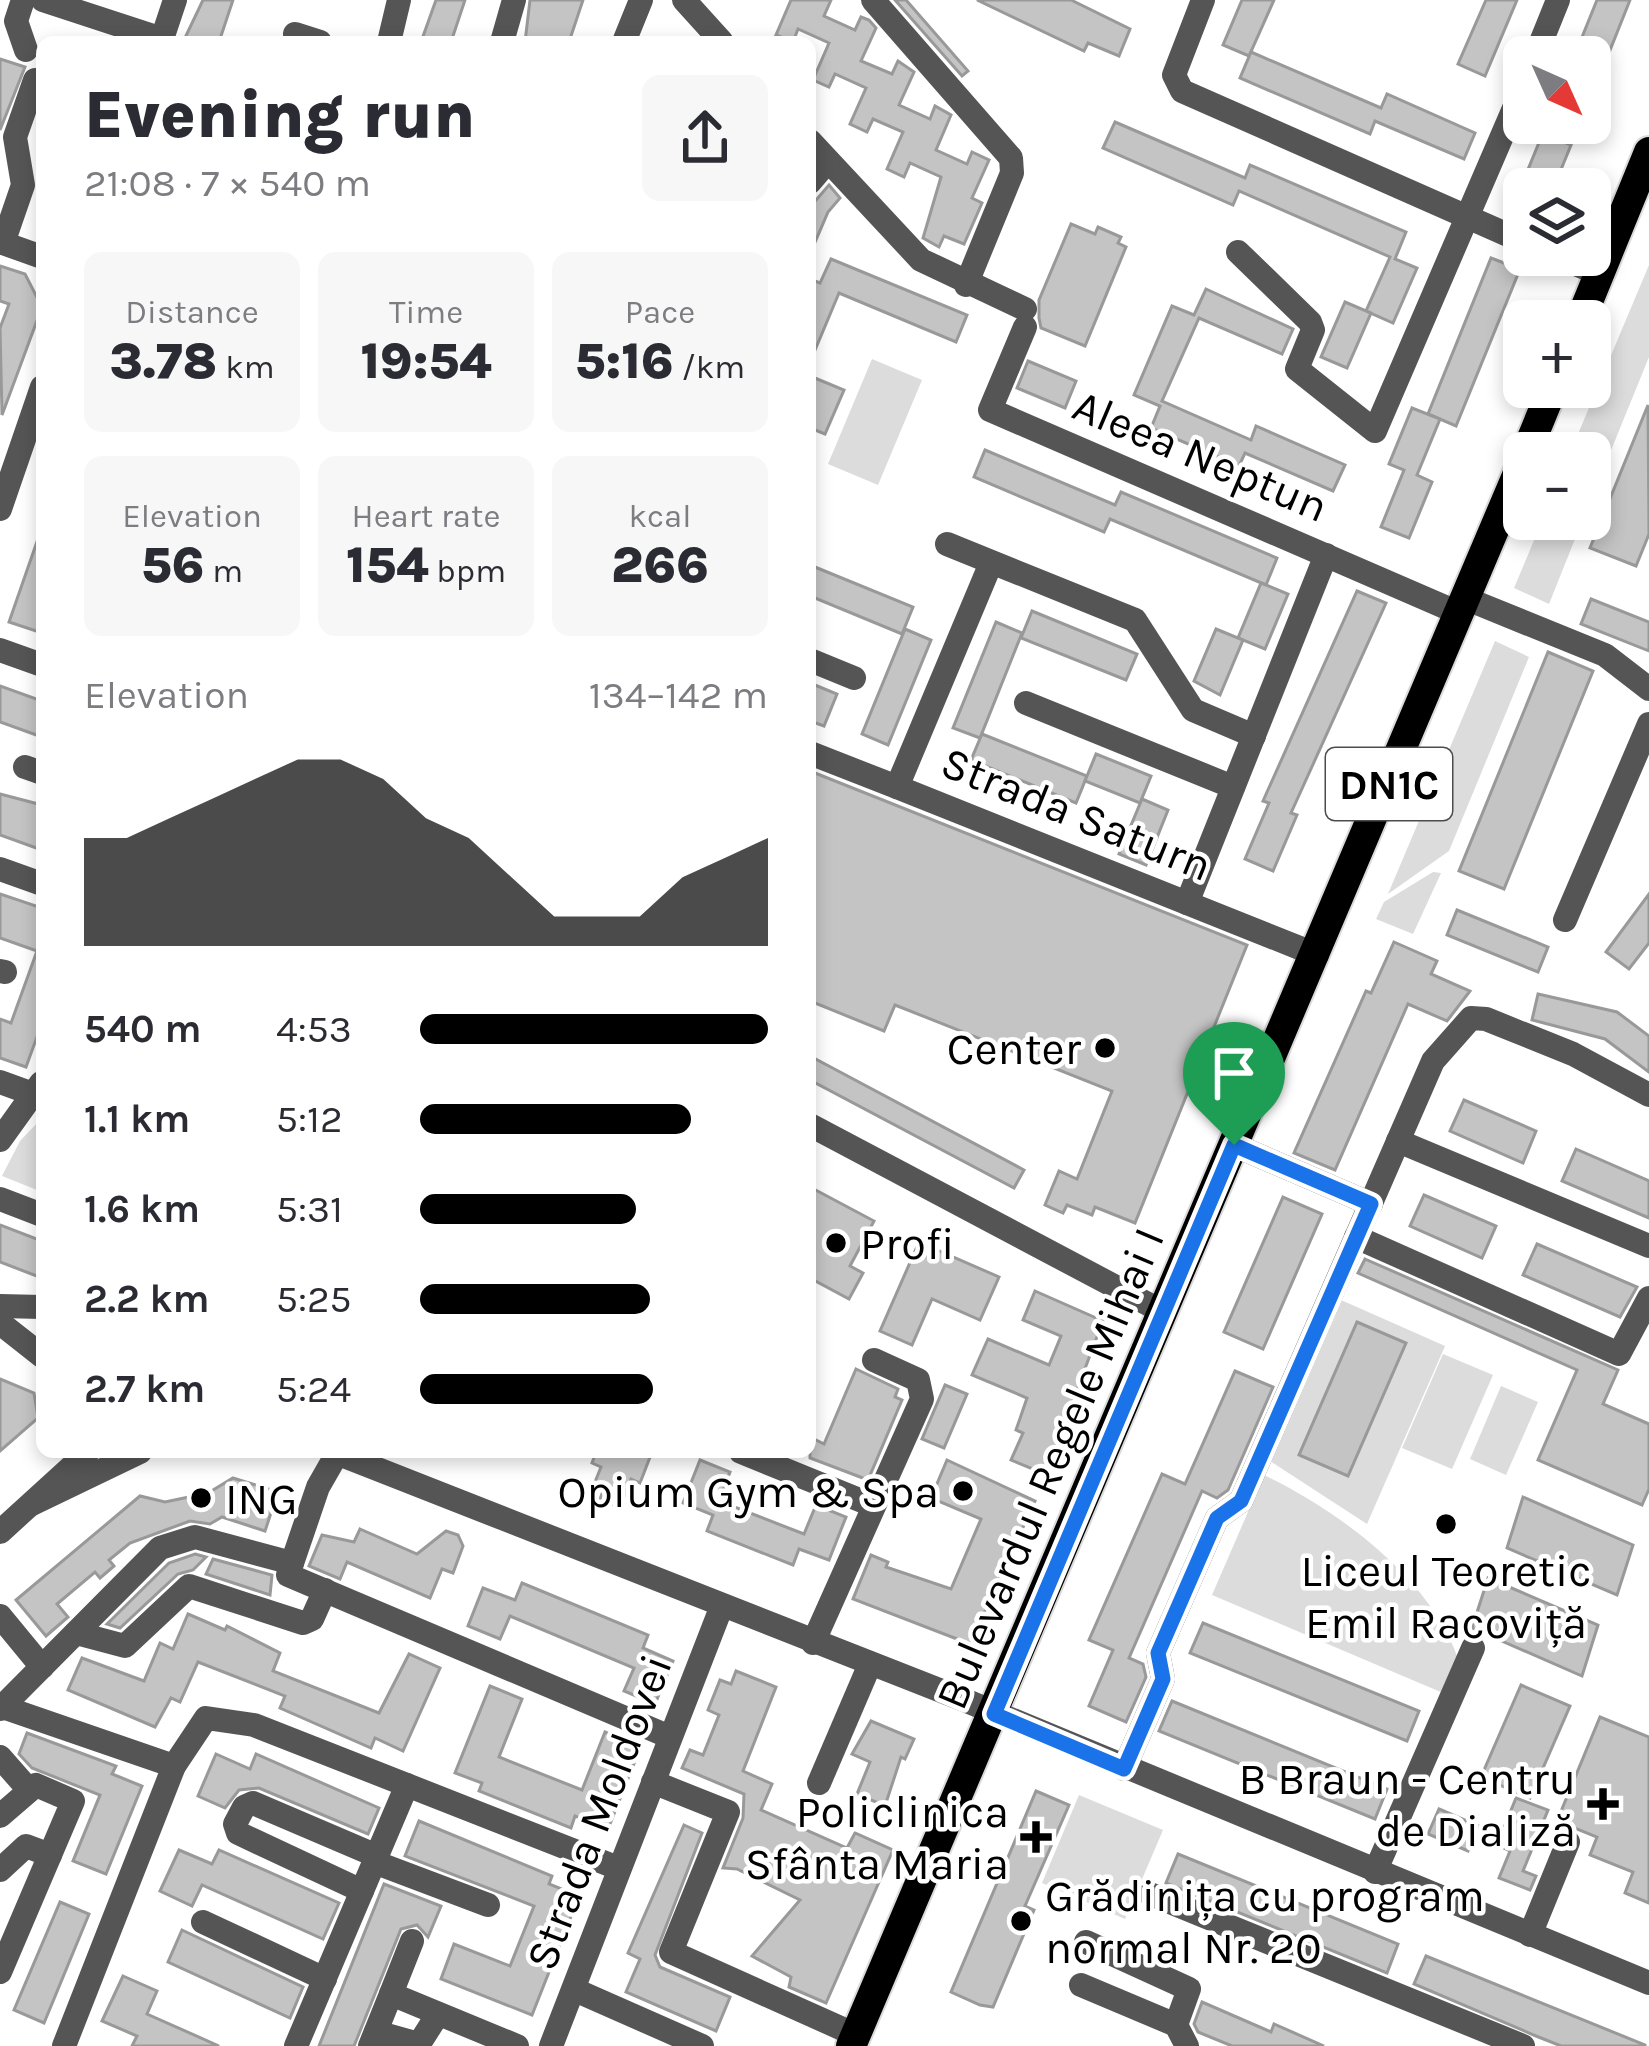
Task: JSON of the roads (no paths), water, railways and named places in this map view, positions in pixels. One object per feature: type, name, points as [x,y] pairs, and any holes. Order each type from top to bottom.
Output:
[{"type":"main road","points":[[1611,245],[1649,152]]},
{"type":"main road","name":"Bulevardul Regele Mihai I","points":[[854,2040],[1503,510]]},
{"type":"street","points":[[23,0],[16,21],[26,50]]},
{"type":"street","points":[[43,0],[149,36]]},
{"type":"street","points":[[162,36],[175,0]]},
{"type":"street","points":[[390,36],[399,0]]},
{"type":"street","points":[[504,36],[514,0]]},
{"type":"street","points":[[626,36],[641,0]]},
{"type":"street","points":[[684,0],[717,36]]},
{"type":"street","points":[[816,148],[908,250],[966,284],[1012,173],[1011,158],[873,0]]},
{"type":"street","points":[[1203,0],[1174,75],[1182,91],[1503,233]]},
{"type":"street","points":[[1543,36],[1558,0]]},
{"type":"street","points":[[295,34],[301,36]]},
{"type":"street","points":[[35,80],[15,137],[23,185],[2,243],[36,255]]},
{"type":"street","points":[[1238,253],[1310,322],[1313,330],[1297,369],[1375,431],[1430,293],[1469,218],[1503,136]]},
{"type":"street","points":[[816,175],[828,161]]},
{"type":"street","name":"Aleea Neptun","points":[[966,284],[1025,318],[990,410],[1326,556],[1605,655],[1649,689]]},
{"type":"street","points":[[0,509],[34,437]]},
{"type":"street","points":[[947,544],[1135,620],[1193,710],[1254,736]]},
{"type":"street","points":[[1187,903],[1326,556]]},
{"type":"street","name":"Strada Saturn","points":[[991,562],[897,787],[1318,955]]},
{"type":"street","points":[[0,650],[36,663]]},
{"type":"street","points":[[816,662],[854,678]]},
{"type":"street","points":[[1026,703],[1234,787]]},
{"type":"street","points":[[1565,920],[1649,724]]},
{"type":"street","points":[[816,755],[897,787]]},
{"type":"street","points":[[0,869],[36,882]]},
{"type":"street","points":[[1124,1769],[1163,1679],[1158,1653],[1217,1518],[1241,1501],[1433,1061],[1471,1018],[1573,1054],[1649,1095]]},
{"type":"street","points":[[0,1082],[36,1087]]},
{"type":"street","points":[[0,1140],[36,1090]]},
{"type":"street","points":[[816,1128],[1163,1312]]},
{"type":"street","points":[[1398,1142],[1649,1246]]},
{"type":"street","points":[[1234,1145],[1371,1204]]},
{"type":"street","points":[[0,1199],[36,1213]]},
{"type":"street","points":[[1357,1237],[1619,1354],[1649,1298]]},
{"type":"street","points":[[0,1315],[36,1308]]},
{"type":"street","points":[[0,1315],[36,1329]]},
{"type":"street","points":[[0,1315],[36,1350]]},
{"type":"street","points":[[812,1643],[919,1410],[923,1388],[910,1375],[874,1360]]},
{"type":"street","points":[[32,1504],[57,1458]]},
{"type":"street","points":[[0,1532],[82,1458]]},
{"type":"street","points":[[32,1504],[128,1458]]},
{"type":"street","points":[[290,1569],[318,1487],[334,1458]]},
{"type":"street","points":[[352,1458],[994,1714],[1649,1983]]},
{"type":"street","points":[[756,1458],[872,1505]]},
{"type":"street","points":[[174,1766],[1,1708],[160,1548],[195,1537],[290,1569],[326,1590],[670,1737]]},
{"type":"street","points":[[76,1633],[125,1646],[189,1586],[303,1623],[312,1619],[326,1590]]},
{"type":"street","name":"Strada Moldovei","points":[[551,2046],[721,1608]]},
{"type":"street","points":[[0,1616],[42,1666]]},
{"type":"street","points":[[1375,1872],[1472,1648]]},
{"type":"street","points":[[819,1783],[870,1664]]},
{"type":"street","points":[[64,2046],[174,1766],[206,1718],[254,1725],[618,1868]]},
{"type":"street","points":[[0,1757],[29,1790]]},
{"type":"street","points":[[653,1782],[728,1812],[671,1952],[854,2040]]},
{"type":"street","points":[[0,1816],[36,1785],[73,1801],[0,1972]]},
{"type":"street","points":[[296,2046],[407,1785]]},
{"type":"street","points":[[362,1891],[238,1833],[235,1824],[244,1807],[253,1803],[488,1905]]},
{"type":"street","points":[[1530,1935],[1568,1842]]},
{"type":"street","points":[[0,1870],[26,1846],[50,1855]]},
{"type":"street","points":[[1150,1894],[1522,2046]]},
{"type":"street","points":[[203,1922],[326,1979]]},
{"type":"street","points":[[412,1941],[373,2039],[419,2044],[438,2014]]},
{"type":"street","points":[[1081,1985],[1181,2036],[1189,1989],[1086,1942]]},
{"type":"street","points":[[575,1990],[701,2046]]},
{"type":"street","points":[[391,1994],[517,2046]]},
{"type":"place","name":"Center","points":[[1105,1048]]},
{"type":"place","name":"Profi","points":[[836,1243]]},
{"type":"place","name":"Opium Gym & Spa","points":[[963,1491]]},
{"type":"place","name":"ING","points":[[201,1498]]},
{"type":"place","name":"Liceul Teoretic Emil Racoviță","points":[[1446,1524]]},
{"type":"place","name":"B Braun - Centru de Dializă","points":[[1603,1804]]},
{"type":"place","name":"Policlinica Sfânta Maria","points":[[1036,1837]]},
{"type":"place","name":"Grădinița cu program normal Nr. 20","points":[[1021,1921]]}]
